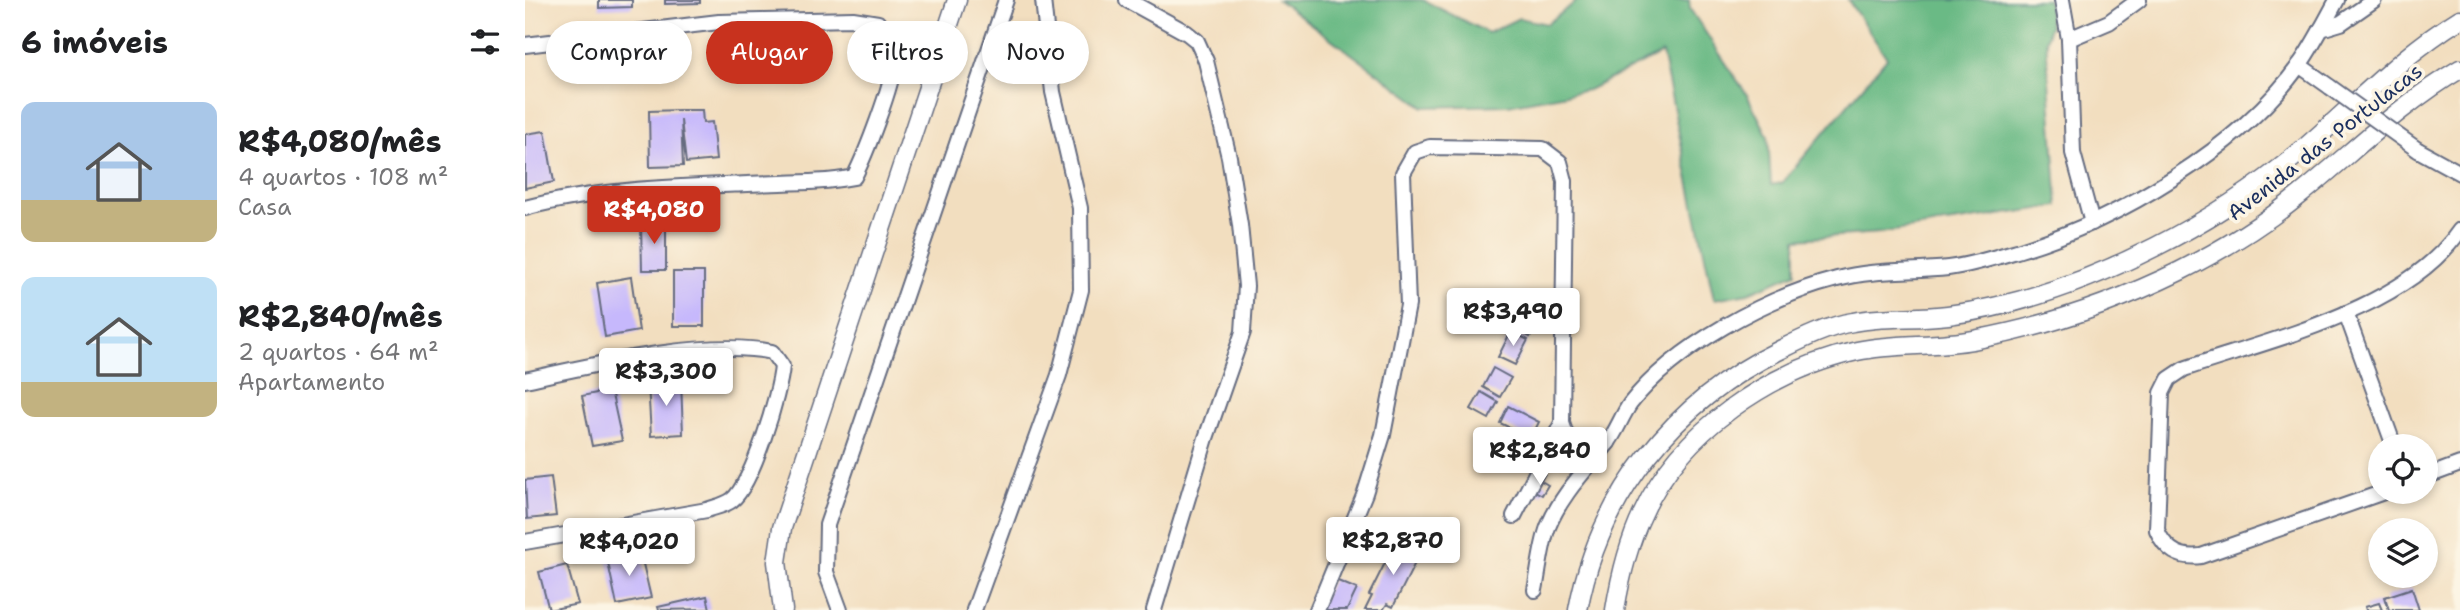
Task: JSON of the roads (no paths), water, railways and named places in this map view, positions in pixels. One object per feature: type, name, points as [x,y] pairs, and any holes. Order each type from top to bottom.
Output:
[{"type":"street","points":[[783,610],[777,562],[782,528],[957,0]]},
{"type":"street","points":[[999,21],[1006,0]]},
{"type":"street","points":[[1043,0],[1045,21]]},
{"type":"street","points":[[1127,0],[1187,33],[1197,41],[1206,61],[1229,157],[1246,286],[1243,331],[1206,438],[1154,610]]},
{"type":"street","points":[[2062,0],[2069,39],[2073,153],[2092,223]]},
{"type":"street","points":[[2069,39],[2109,22],[2139,0]]},
{"type":"street","points":[[1535,590],[1547,528],[1568,489],[1608,443],[1630,404],[1667,369],[1733,323],[1784,297],[1839,278],[1951,268],[1987,260],[2092,223],[2158,187],[2219,144],[2299,65],[2337,0]]},
{"type":"street","points":[[2321,29],[2341,23],[2374,0]]},
{"type":"street","points":[[525,45],[719,22],[853,19],[878,23],[891,38],[894,63],[863,160],[854,177],[800,184],[751,184],[566,197],[525,208]]},
{"type":"street","name":"Avenida das Portulacas","points":[[1578,610],[1582,587],[1610,509],[1641,463],[1677,422],[1742,371],[1795,342],[1852,322],[1949,315],[1984,308],[2088,277],[2154,248],[2216,213],[2273,173],[2389,69],[2460,19]]},
{"type":"street","points":[[2299,65],[2418,150],[2460,173]]},
{"type":"street","name":"Avenida das Portulacas","points":[[1615,610],[1642,513],[1695,441],[1750,396],[1792,373],[1837,356],[1860,350],[1938,346],[2009,332],[2080,313],[2158,281],[2211,254],[2271,216],[2403,107],[2460,69]]},
{"type":"street","points":[[840,610],[826,572],[827,525],[982,70]]},
{"type":"street","points":[[974,610],[1059,375],[1081,290],[1080,208],[1060,131],[1052,84]]},
{"type":"street","points":[[1317,610],[1365,493],[1383,435],[1408,305],[1403,173],[1415,152],[1430,146],[1543,149],[1560,162],[1565,181],[1562,424],[1566,438],[1576,445],[1588,447],[1608,443]]},
{"type":"street","points":[[2368,498],[2201,556],[2185,557],[2171,550],[2157,530],[2161,401],[2169,379],[2184,369],[2346,313],[2414,278],[2443,252],[2460,230]]},
{"type":"street","points":[[2346,313],[2390,434]]},
{"type":"street","points":[[525,380],[583,367],[747,346],[772,352],[782,366],[780,389],[744,487],[732,501],[707,510],[525,542]]},
{"type":"street","points":[[1514,516],[1562,424]]},
{"type":"street","points":[[2438,472],[2460,464]]},
{"type":"street","points":[[1582,587],[1585,610]]},
{"type":"water","points":[[1362,526],[1378,535],[1366,556],[1350,547]]}]
